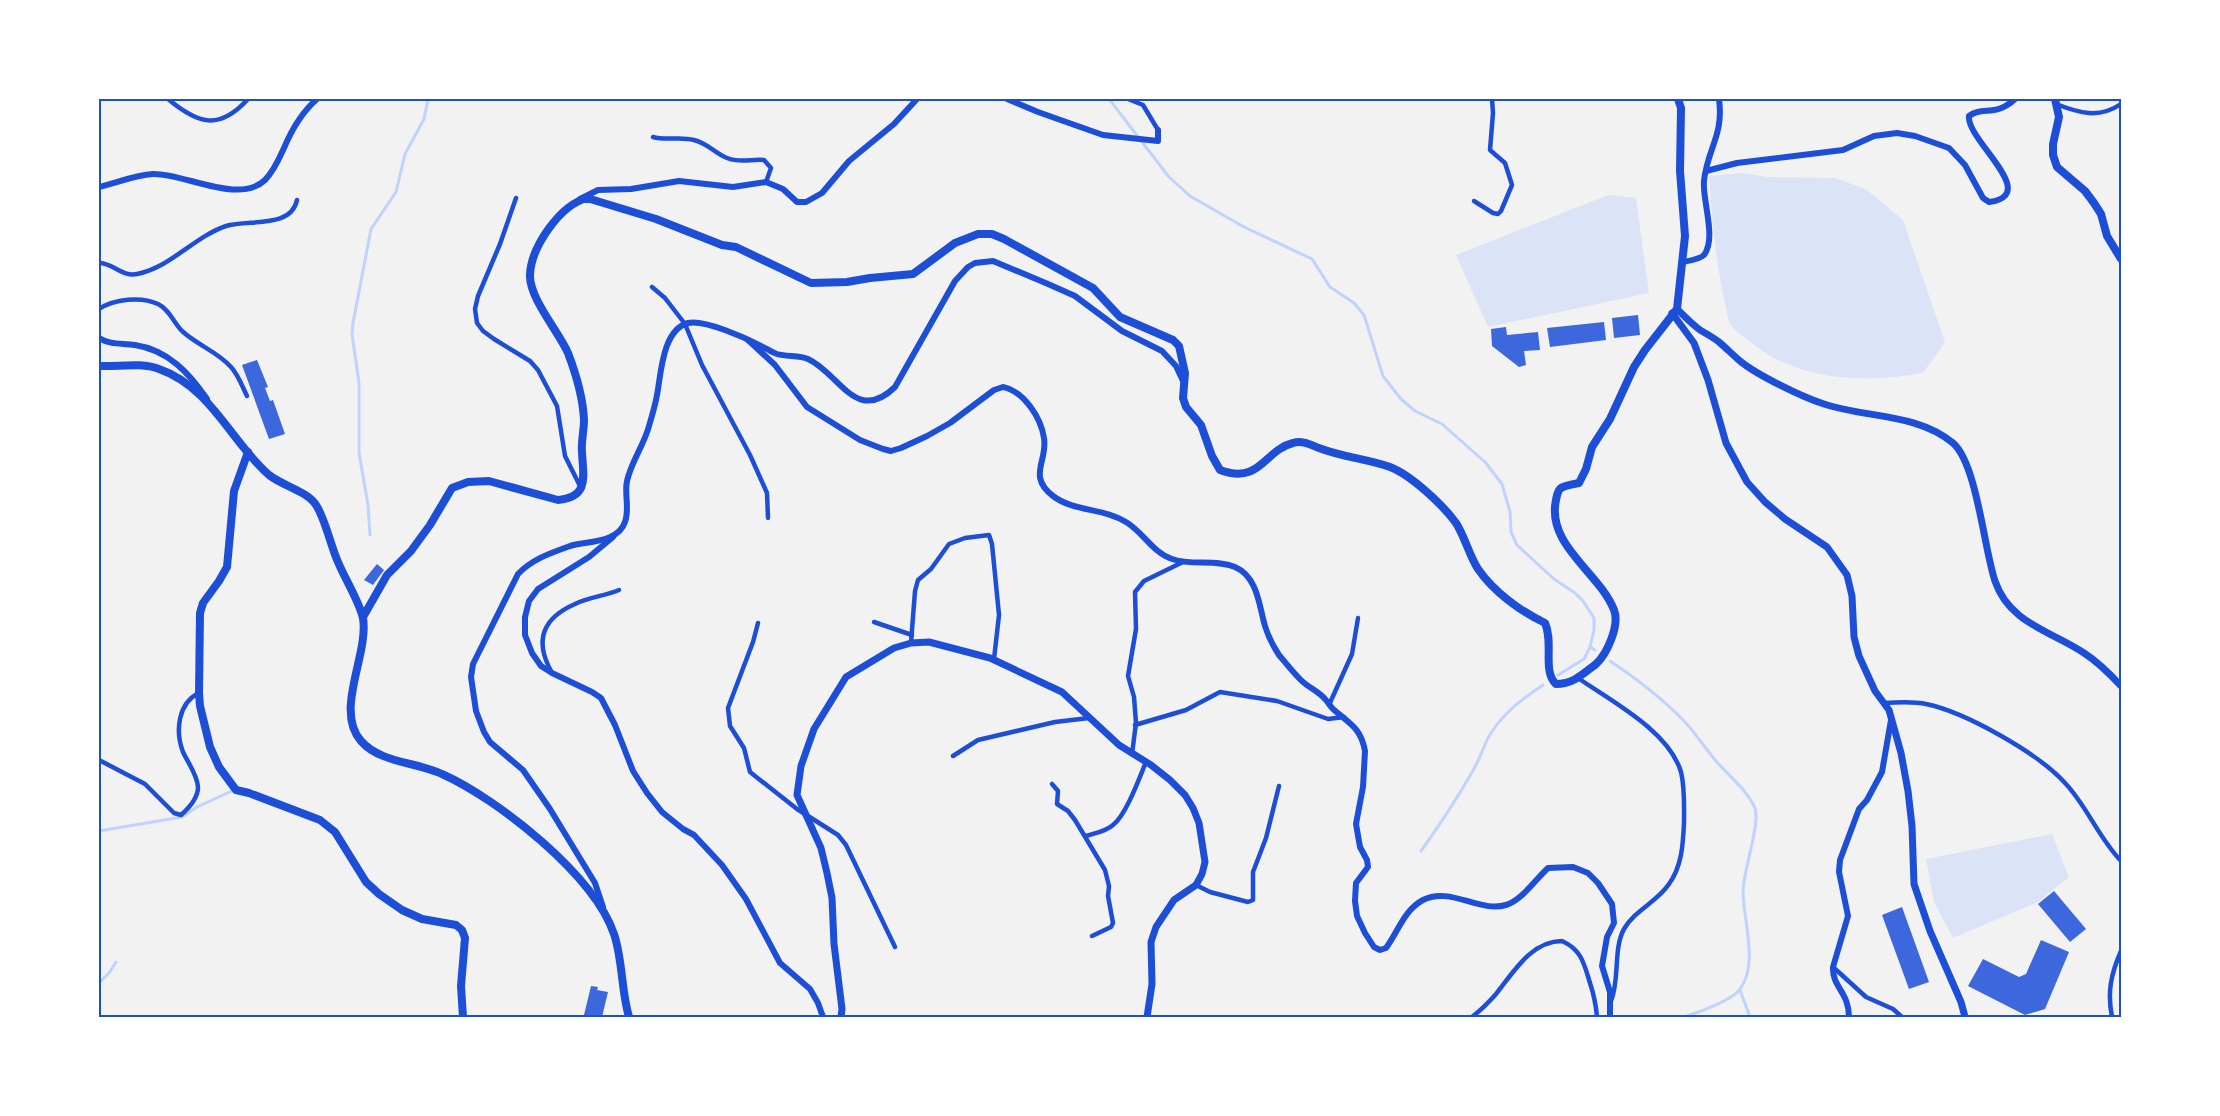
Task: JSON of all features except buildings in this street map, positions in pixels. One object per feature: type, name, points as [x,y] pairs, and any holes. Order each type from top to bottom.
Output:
[{"type":"main road","points":[[363,617],[387,575],[411,551],[452,488],[468,482],[489,481],[558,500],[577,495],[581,488],[584,471],[582,453],[584,421],[579,388],[567,352],[536,297],[530,276],[540,242],[560,214],[577,201],[587,198],[736,247],[811,283],[847,282],[913,274],[955,243],[978,234],[992,234],[1004,239],[1093,288],[1120,316],[1173,340],[1179,346],[1185,373],[1183,398],[1186,407],[1201,426],[1220,470],[1234,475],[1248,472],[1293,442],[1308,443],[1333,453],[1390,468],[1430,494],[1456,524],[1478,568],[1493,586],[1505,598],[1545,623],[1550,641],[1548,668],[1550,678],[1556,684],[1569,684],[1598,662],[1610,646],[1615,612],[1595,579],[1560,536],[1555,516],[1555,503],[1558,492],[1562,488],[1579,483],[1586,469],[1592,447],[1610,419],[1634,367],[1674,311],[1685,236],[1680,171],[1681,108],[1678,99]]},
{"type":"main road","points":[[2055,101],[2059,117],[2053,155],[2057,167],[2094,203],[2101,214],[2107,236],[2121,260]]},
{"type":"main road","points":[[1674,311],[1718,341],[1741,362],[1790,389],[1823,404],[1857,413],[1906,420],[1953,443],[1960,452],[1972,482],[1995,582],[2010,607],[2036,628],[2084,653],[2105,668],[2121,686]]},
{"type":"main road","points":[[1674,311],[1694,343],[1708,380],[1726,443],[1747,482],[1785,519],[1827,547],[1847,575],[1852,596],[1854,637],[1859,656],[1870,682],[1889,710],[1901,753],[1908,791],[1914,884],[1930,931],[1961,1002],[1965,1017]]},
{"type":"main road","points":[[99,366],[145,365],[160,369],[183,381],[213,407],[248,452],[271,476],[305,495],[317,505],[338,562],[363,617],[362,650],[352,698],[351,715],[356,735],[362,743],[376,752],[441,773],[497,807],[547,845],[576,875],[604,910],[618,948],[629,1017]]},
{"type":"main road","points":[[248,452],[234,492],[227,567],[202,603],[200,613],[199,693],[210,747],[219,767],[236,790],[320,820],[335,832],[366,882],[379,894],[412,915],[456,925],[462,930],[465,938],[461,986],[463,1017]]},
{"type":"main road","points":[[841,1017],[830,890],[821,848],[797,795],[801,766],[814,729],[846,677],[911,639],[994,659],[1062,692],[1089,718],[1132,754],[1170,780],[1185,795],[1199,823],[1205,862],[1196,885],[1174,900],[1156,927],[1152,942],[1152,984],[1147,1017]]},
{"type":"street","points":[[168,99],[201,121],[211,122],[228,116],[248,99]]},
{"type":"street","points":[[99,187],[137,176],[153,174],[233,189],[243,189],[261,183],[273,170],[303,112],[317,99]]},
{"type":"street","points":[[577,201],[598,190],[631,189],[679,181],[733,187],[766,182],[783,189],[797,202],[806,202],[822,193],[849,160],[894,124],[917,99]]},
{"type":"street","points":[[1007,99],[1103,135],[1158,141],[1158,130],[1143,105],[1128,99]]},
{"type":"street","points":[[1474,201],[1498,214],[1512,185],[1504,163],[1490,150],[1492,99]]},
{"type":"street","points":[[1682,262],[1697,259],[1703,255],[1707,247],[1709,230],[1704,181],[1720,129],[1719,99]]},
{"type":"street","points":[[1706,171],[1737,163],[1844,150],[1874,136],[1897,133],[1915,136],[1949,148],[1965,165],[1983,198],[1989,202],[1996,201],[2004,196],[2008,189],[2007,180],[2003,171],[1973,133],[1969,126],[1969,116],[1971,113],[1998,110],[2015,99]]},
{"type":"street","points":[[2055,101],[2075,111],[2094,114],[2108,112],[2121,104]]},
{"type":"street","points":[[653,137],[663,140],[692,139],[729,159],[738,161],[764,160],[771,168],[766,182]]},
{"type":"street","points":[[516,198],[478,296],[475,309],[477,322],[483,331],[530,360],[538,370],[556,406],[561,421],[565,456],[581,488]]},
{"type":"street","points":[[99,263],[108,264],[128,274],[143,272],[174,258],[219,229],[243,222],[279,219],[290,215],[297,200]]},
{"type":"street","points":[[823,1017],[810,989],[780,963],[746,898],[722,865],[694,835],[662,812],[647,793],[633,771],[615,725],[601,698],[541,666],[532,653],[525,635],[525,617],[529,601],[538,589],[601,549],[625,523],[627,479],[649,429],[664,353],[670,339],[685,324],[696,323],[709,326],[748,340],[776,354],[809,360],[826,372],[848,394],[870,400],[880,399],[895,387],[955,281],[975,263],[993,261],[1075,297],[1122,331],[1162,351],[1176,366],[1185,385]]},
{"type":"street","points":[[652,287],[665,298],[685,324],[702,365],[750,454],[767,493],[768,518]]},
{"type":"street","points":[[99,309],[109,303],[128,300],[158,304],[182,331],[227,363],[239,379],[247,396]]},
{"type":"street","points":[[99,338],[109,343],[147,347],[162,354],[180,365],[194,379],[213,407]]},
{"type":"street","points":[[748,340],[775,365],[807,407],[860,440],[891,451],[927,436],[950,423],[994,390],[1003,387],[1019,394],[1027,403],[1042,430],[1044,449],[1039,469],[1041,480],[1053,496],[1064,502],[1125,521],[1173,559],[1235,567],[1248,577],[1257,594],[1266,629],[1280,657],[1301,680],[1324,698],[1358,731],[1363,739],[1365,751],[1363,787],[1356,825],[1360,847],[1368,867],[1356,883],[1355,901],[1358,916],[1374,947],[1380,950],[1386,948],[1410,911],[1421,901],[1432,897],[1459,898],[1488,905],[1505,905],[1514,900],[1548,868],[1573,867],[1588,873],[1612,904],[1614,923],[1605,945],[1602,966],[1610,992],[1610,1017]]},
{"type":"street","points":[[604,910],[595,884],[550,809],[523,770],[501,753],[484,732],[476,711],[471,677],[478,651],[518,574],[528,563],[569,546],[607,538],[616,533]]},
{"type":"street","points":[[874,622],[911,639],[918,580],[931,569],[949,544],[965,538],[989,535],[992,544],[999,615],[994,659]]},
{"type":"street","points":[[1132,754],[1135,725],[1134,697],[1128,676],[1136,629],[1135,592],[1144,581],[1187,560]]},
{"type":"street","points":[[552,673],[541,648],[544,629],[559,612],[574,604],[620,590]]},
{"type":"street","points":[[1329,705],[1348,664],[1356,636],[1358,618]]},
{"type":"street","points":[[758,623],[728,708],[728,717],[734,733],[744,748],[750,772],[838,835],[846,845],[896,947]]},
{"type":"street","points":[[1578,678],[1647,726],[1661,740],[1673,755],[1681,772],[1683,788],[1683,842],[1676,873],[1658,897],[1638,911],[1622,932],[1616,988],[1610,1004]]},
{"type":"street","points":[[1135,725],[1186,710],[1220,692],[1277,701],[1328,719],[1344,717]]},
{"type":"street","points":[[99,760],[145,784],[174,813],[181,815],[192,802],[198,791],[198,784],[183,750],[179,723],[184,705],[191,697],[199,693]]},
{"type":"street","points":[[1884,703],[1925,703],[1945,710],[1973,721],[2029,754],[2053,771],[2066,784],[2107,846],[2121,861]]},
{"type":"street","points":[[953,756],[978,740],[1055,722],[1089,718]]},
{"type":"street","points":[[1849,1017],[1848,1001],[1832,975],[1848,916],[1839,872],[1840,860],[1858,809],[1867,800],[1882,772],[1891,720]]},
{"type":"street","points":[[1086,836],[1107,830],[1115,824],[1146,762]]},
{"type":"street","points":[[1052,784],[1058,791],[1057,804],[1068,811],[1086,836],[1108,880],[1108,896],[1113,919],[1111,927],[1092,936]]},
{"type":"street","points":[[1196,885],[1210,892],[1248,902],[1252,900],[1253,872],[1266,838],[1279,786]]},
{"type":"street","points":[[1472,1017],[1486,1005],[1514,968],[1525,958],[1556,941],[1569,944],[1580,953],[1595,998],[1597,1017]]},
{"type":"street","points":[[2112,1017],[2109,988],[2112,971],[2121,951]]},
{"type":"street","points":[[1833,967],[1866,997],[1893,1009],[1902,1017]]},
{"type":"shaded area","points":[[1743,173],[1768,177],[1835,178],[1866,189],[1903,220],[1945,342],[1923,373],[1854,378],[1808,371],[1767,354],[1733,327],[1728,317],[1720,275],[1709,176]]},
{"type":"shaded area","points":[[1608,195],[1636,198],[1649,293],[1488,327],[1456,255]]},
{"type":"shaded area","points":[[2052,834],[2069,877],[2038,902],[1953,938],[1934,902],[1926,859]]},
{"type":"waterway","points":[[370,535],[368,505],[359,453],[359,383],[352,334],[353,323],[371,229],[396,192],[405,154],[424,119],[428,99]]},
{"type":"waterway","points":[[1109,99],[1169,177],[1190,196],[1244,227],[1312,259],[1330,287],[1354,303],[1364,315],[1383,376],[1401,399],[1415,411],[1442,424],[1485,462],[1502,484],[1510,512],[1511,532],[1517,545],[1554,579],[1583,601],[1594,618],[1590,647],[1595,650]]},
{"type":"waterway","points":[[1558,675],[1584,659],[1590,647]]},
{"type":"waterway","points":[[1610,661],[1668,705],[1685,722],[1716,761],[1746,793],[1756,813],[1743,891],[1749,942],[1746,979],[1740,989],[1730,997],[1714,1006],[1684,1017]]},
{"type":"waterway","points":[[1421,851],[1476,766],[1492,731],[1519,702],[1543,685]]},
{"type":"waterway","points":[[99,831],[182,817],[197,807],[234,790]]},
{"type":"waterway","points":[[99,983],[116,962]]},
{"type":"waterway","points":[[1740,990],[1750,1017]]}]
